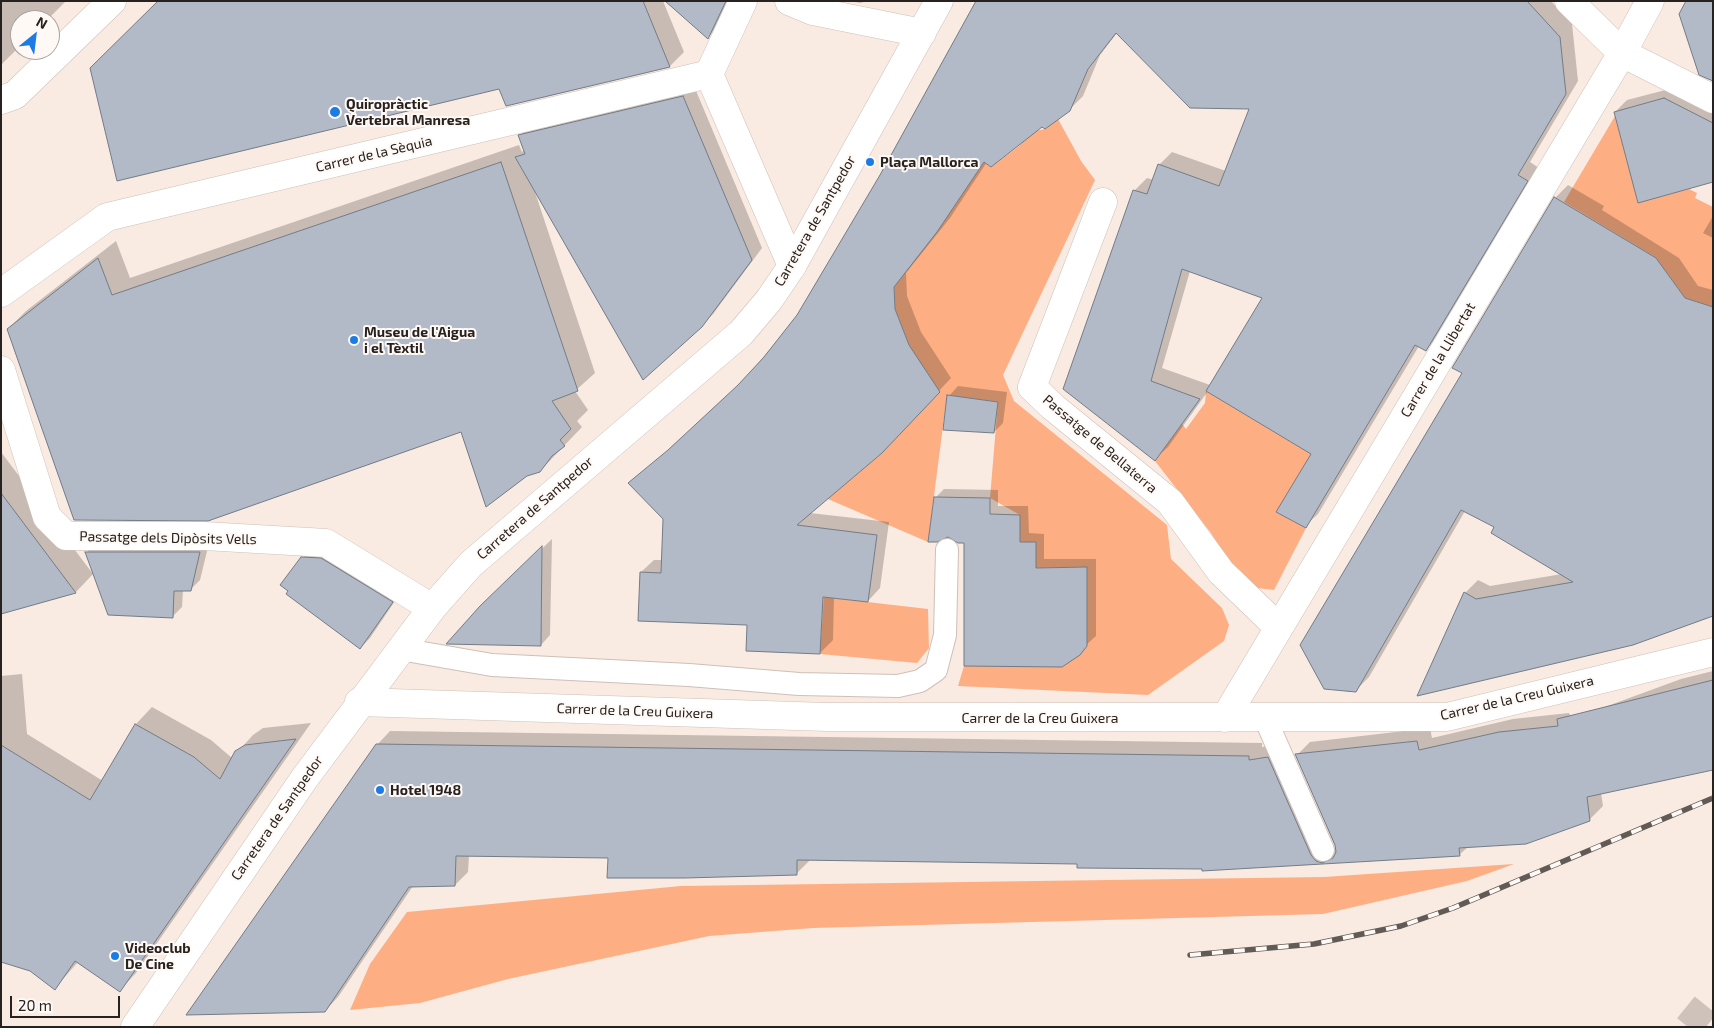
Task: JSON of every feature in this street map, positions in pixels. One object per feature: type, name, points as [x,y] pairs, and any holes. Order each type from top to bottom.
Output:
[{"type":"street","points":[[1,100],[15,95],[112,1]]},
{"type":"street","points":[[743,1],[709,74],[792,266]]},
{"type":"street","points":[[789,1],[813,11],[922,33]]},
{"type":"street","name":"Carretera de Santpedor","points":[[135,1027],[185,951],[359,702],[432,608],[471,564],[742,332],[769,300],[792,266],[939,1]]},
{"type":"street","points":[[1569,1],[1622,53],[1713,99]]},
{"type":"street","name":"Carrer de la Llibertat","points":[[1225,718],[1622,53],[1650,1]]},
{"type":"street","name":"Carrer de la Sèquia","points":[[1,293],[107,217],[709,74]]},
{"type":"street","name":"Passatge de Bellaterra","points":[[1103,202],[1032,387],[1053,407],[1170,502],[1221,572],[1278,627]]},
{"type":"street","name":"Passatge dels Dipòsits Vells","points":[[1,370],[47,517],[66,536],[204,536],[326,543],[432,608]]},
{"type":"street","name":"Carrer de la Creu Guixera","points":[[359,702],[827,717],[1447,717],[1713,652]]},
{"type":"lane","points":[[400,649],[492,665],[689,675],[799,684],[898,686],[920,681],[936,670],[945,635],[947,550]]},
{"type":"lane","points":[[1265,718],[1323,850]]},
{"type":"shaded area","points":[[1615,116],[1638,202],[1689,189],[1697,193],[1695,198],[1713,207],[1713,307],[1685,298],[1655,257],[1564,202]]},
{"type":"shaded area","points":[[1058,119],[1081,161],[1095,180],[1003,375],[1014,401],[1167,525],[1171,559],[1222,608],[1229,625],[1224,641],[1148,695],[958,686],[964,666],[1035,594],[1087,593],[1087,567],[1036,568],[1036,542],[1020,542],[1020,515],[990,498],[998,402],[947,395],[928,542],[807,490],[849,481],[882,453],[909,345],[895,309],[894,287],[984,162],[991,167],[1019,146],[1030,132],[1045,129]]},
{"type":"shaded area","points":[[1206,391],[1311,454],[1277,512],[1306,528],[1274,590],[1257,588],[1236,574],[1211,533],[1155,461],[1182,424],[1186,429],[1205,403]]},
{"type":"shaded area","points":[[824,597],[928,609],[929,648],[917,663],[820,654]]},
{"type":"shaded area","points":[[1514,864],[1467,881],[1323,914],[813,928],[709,936],[508,979],[420,1003],[350,1010],[370,964],[407,912],[681,886],[1324,877]]},
{"type":"building","points":[[158,1],[643,1],[670,67],[506,106],[499,89],[117,181],[90,68]]},
{"type":"building","points":[[665,1],[726,1],[708,39]]},
{"type":"building","points":[[976,1],[1527,1],[1560,37],[1566,94],[1518,175],[1528,181],[1426,351],[1415,345],[1306,528],[1276,512],[1311,454],[1206,391],[1262,298],[1182,269],[1151,381],[1200,399],[1155,461],[1063,389],[1133,190],[1147,194],[1158,164],[1219,186],[1249,109],[1190,108],[1116,33],[1088,69],[1070,111],[1045,129],[1042,127],[991,167],[984,162],[937,232],[894,287],[895,309],[909,345],[940,392],[882,453],[797,525],[877,535],[868,602],[823,597],[820,654],[746,651],[747,625],[638,621],[640,572],[661,573],[663,519],[628,483],[668,450],[738,385],[764,357],[797,315],[880,175]]},
{"type":"building","points":[[1686,1],[1713,1],[1713,81],[1699,75],[1679,14]]},
{"type":"building","points":[[683,96],[752,260],[702,327],[643,380],[515,157],[525,154],[518,135]]},
{"type":"building","points":[[1664,98],[1713,123],[1713,182],[1638,203],[1614,112]]},
{"type":"building","name":"Museu de l'Aigua i el Tèxtil","points":[[501,162],[578,391],[552,401],[571,429],[560,440],[565,446],[552,456],[540,472],[527,476],[486,507],[461,432],[208,521],[74,520],[7,329],[98,258],[112,295]]},
{"type":"building","points":[[1554,197],[1656,258],[1685,298],[1713,307],[1713,616],[1633,645],[1417,696],[1464,592],[1476,599],[1573,582],[1491,533],[1494,527],[1461,510],[1356,692],[1324,689],[1300,645],[1462,373],[1452,368]]},
{"type":"building","points":[[947,395],[998,402],[994,433],[943,430]]},
{"type":"building","points":[[1,493],[76,593],[1,614]]},
{"type":"building","points":[[934,497],[990,498],[990,514],[1020,515],[1020,542],[1036,542],[1036,568],[1087,567],[1087,646],[1080,655],[1062,667],[964,666],[964,543],[958,543],[948,537],[937,542],[928,542]]},
{"type":"building","points":[[542,546],[541,646],[446,644],[480,606]]},
{"type":"building","points":[[85,552],[200,552],[191,591],[174,591],[173,618],[108,615]]},
{"type":"building","points":[[301,557],[321,558],[393,602],[360,649],[286,594],[288,591],[280,585]]},
{"type":"building","points":[[1713,680],[1713,770],[1587,797],[1590,821],[1526,844],[1459,848],[1460,856],[1202,871],[1202,869],[1077,868],[1077,864],[797,860],[797,875],[685,878],[607,878],[608,858],[456,856],[455,886],[409,887],[325,1012],[186,1015],[376,744],[1249,756],[1249,760],[1268,757],[1311,855],[1316,861],[1322,863],[1333,858],[1336,852],[1335,845],[1295,754],[1417,741],[1419,750],[1499,732],[1558,726],[1557,719]]},
{"type":"building","points":[[135,724],[194,757],[220,779],[235,751],[245,745],[296,739],[120,992],[75,961],[55,990],[30,971],[1,962],[1,745],[90,800]]},
{"type":"tunnel","points":[[1688,1027],[1713,996]]},
{"type":"railway","points":[[1190,955],[1314,944],[1401,926],[1453,908],[1713,798]]},
{"type":"place","name":"Quiropràctic Vertebral Manresa","points":[[335,112]]},
{"type":"place","name":"Plaça Mallorca","points":[[870,162]]},
{"type":"place","name":"Museu de l'Aigua i el Tèxtil","points":[[354,340]]},
{"type":"place","name":"Hotel 1948","points":[[380,790]]},
{"type":"place","name":"Videoclub De Cine","points":[[115,956]]}]
